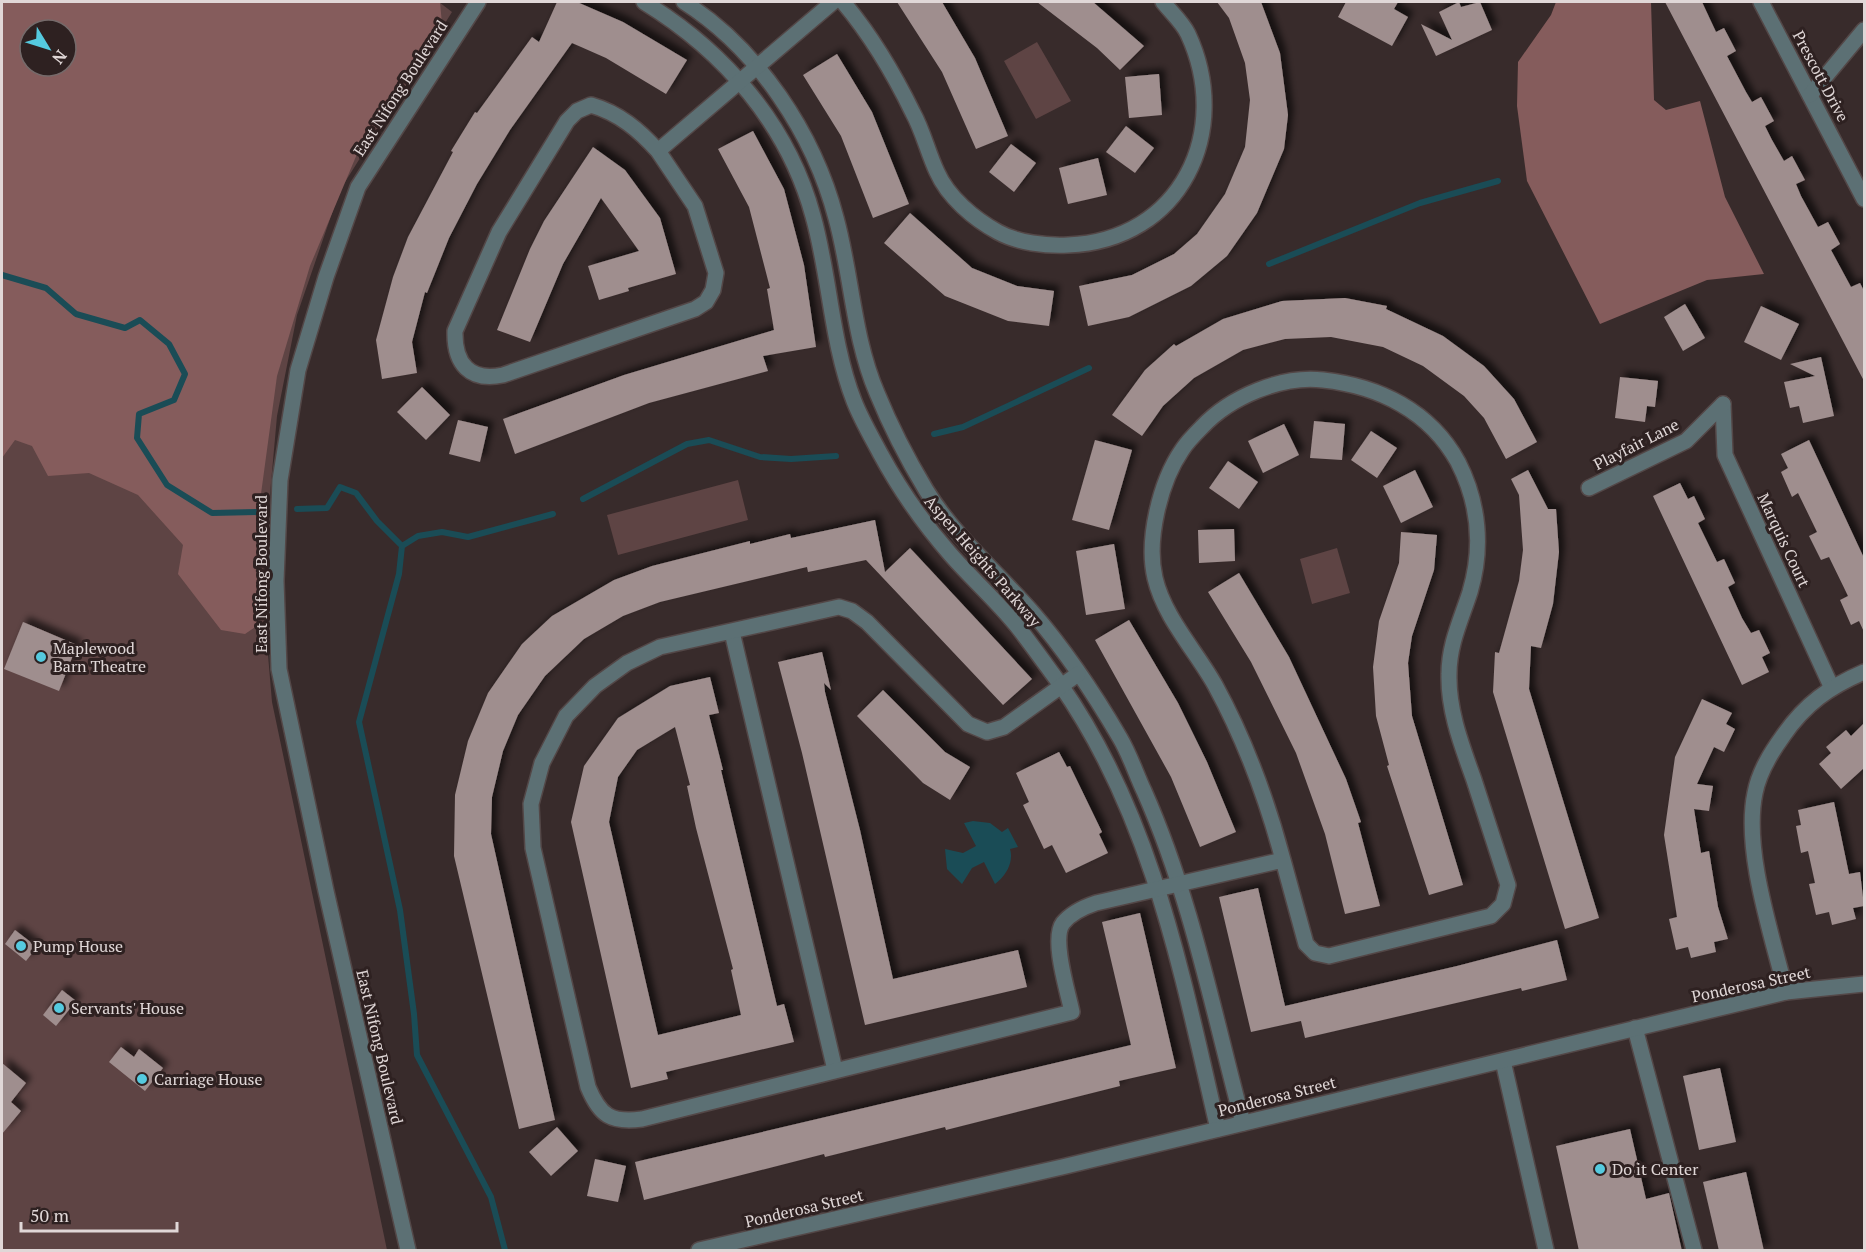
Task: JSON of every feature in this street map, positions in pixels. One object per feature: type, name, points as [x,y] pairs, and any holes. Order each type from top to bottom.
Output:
[{"type":"street","name":"Aspen Heights Parkway","points":[[644,2],[682,26],[740,80],[766,113],[793,162],[813,215],[842,356],[854,400],[881,455],[909,504],[950,554],[1017,625],[1061,686],[1102,752],[1142,840],[1159,889],[1218,1130]]},
{"type":"street","name":"Aspen Heights Parkway","points":[[684,2],[732,41],[757,67],[783,102],[812,150],[836,218],[861,346],[876,393],[927,492],[966,542],[1033,613],[1078,674],[1121,740],[1162,831],[1181,884],[1243,1123]]},
{"type":"street","points":[[658,151],[833,2]]},
{"type":"street","points":[[843,2],[861,24],[914,113],[938,174],[952,195],[974,216],[999,233],[1024,241],[1054,246],[1087,245],[1128,232],[1162,207],[1184,181],[1199,152],[1206,113],[1200,68],[1187,32],[1163,2]]},
{"type":"street","name":"Prescott Drive","points":[[1761,2],[1864,199]]},
{"type":"street","name":"East Nifong Boulevard","points":[[408,1251],[326,891],[279,669],[276,581],[280,480],[298,370],[326,278],[358,187],[474,3]]},
{"type":"street","points":[[1810,95],[1864,30]]},
{"type":"street","points":[[591,105],[610,110],[643,134],[658,151],[695,206],[716,273],[713,290],[706,302],[695,309],[504,375],[489,378],[474,374],[460,363],[454,348],[454,332],[499,232],[567,121],[577,111],[591,105]]},
{"type":"street","points":[[1319,379],[1369,387],[1411,409],[1433,428],[1456,459],[1470,489],[1477,521],[1477,560],[1470,590],[1453,639],[1449,675],[1454,722],[1508,885],[1503,904],[1491,916],[1329,956],[1315,953],[1306,944],[1283,860],[1267,800],[1220,696],[1170,611],[1155,579],[1152,541],[1161,496],[1181,450],[1210,418],[1248,394],[1279,384],[1319,379]]},
{"type":"street","name":"Playfair Lane","points":[[1589,488],[1686,441],[1723,404]]},
{"type":"street","name":"Marquis Court","points":[[1723,404],[1725,455],[1831,686]]},
{"type":"street","points":[[1078,674],[1004,727],[987,732],[968,724],[867,622],[852,611],[839,607],[660,647],[627,663],[595,686],[566,716],[542,763],[531,804],[533,848],[588,1087],[595,1105],[608,1116],[623,1121],[642,1119],[1072,1012],[1058,942],[1062,924],[1078,909],[1283,860]]},
{"type":"street","points":[[732,632],[835,1070]]},
{"type":"street","points":[[1786,992],[1755,861],[1751,826],[1755,793],[1767,759],[1794,719],[1831,686],[1864,672]]},
{"type":"street","name":"Ponderosa Street","points":[[699,1251],[1218,1130],[1786,992],[1864,984]]},
{"type":"street","points":[[1635,1028],[1694,1251]]},
{"type":"street","points":[[1503,1060],[1546,1251]]},
{"type":"shaded area","points":[[2,2],[439,2],[452,12],[340,190],[297,315],[277,416],[262,584],[272,702],[387,1250],[2,1250]]},
{"type":"shaded area","points":[[2,2],[440,2],[442,24],[357,154],[310,266],[277,376],[258,516],[258,625],[245,634],[221,630],[178,574],[183,545],[138,495],[89,473],[48,476],[32,446],[15,440],[2,458]]},
{"type":"shaded area","points":[[1556,2],[1651,2],[1654,100],[1666,110],[1700,101],[1725,197],[1764,274],[1707,280],[1600,324],[1527,181],[1517,106],[1518,62],[1551,15]]},
{"type":"shaded area","points":[[1037,42],[1071,101],[1036,119],[1004,61]]},
{"type":"shaded area","points":[[738,480],[748,520],[618,555],[607,515]]},
{"type":"shaded area","points":[[1337,548],[1350,593],[1312,604],[1300,559]]},
{"type":"water","points":[[973,821],[990,823],[1002,832],[1008,828],[1018,847],[1010,849],[1011,859],[1008,868],[995,884],[984,862],[972,868],[962,884],[947,869],[945,849],[963,853],[976,846],[964,823]]},
{"type":"building","points":[[557,2],[577,2],[623,22],[687,60],[666,94],[606,58],[572,43],[510,130],[477,184],[449,238],[427,293],[425,292],[412,342],[417,373],[382,379],[376,340],[393,277],[408,237],[453,152],[451,151],[475,112],[477,113],[532,37],[539,42]]},
{"type":"building","points":[[897,2],[942,2],[975,58],[1008,136],[976,149],[942,72]]},
{"type":"building","points":[[1037,2],[1093,2],[1144,46],[1120,70],[1097,48]]},
{"type":"building","points":[[1217,2],[1261,2],[1280,53],[1288,115],[1284,149],[1257,213],[1227,256],[1191,286],[1129,317],[1088,326],[1079,286],[1132,275],[1174,254],[1197,234],[1225,194],[1245,147],[1250,100],[1245,63],[1229,18]]},
{"type":"building","points":[[1346,2],[1398,2],[1394,9],[1408,17],[1392,46],[1338,17]]},
{"type":"building","points":[[1459,2],[1461,7],[1480,2],[1492,30],[1436,56],[1421,24],[1452,40],[1439,12]]},
{"type":"building","points":[[1665,2],[1702,2],[1716,32],[1724,28],[1736,51],[1727,56],[1746,92],[1752,102],[1761,97],[1774,121],[1765,126],[1772,140],[1784,161],[1792,156],[1805,180],[1796,184],[1801,196],[1818,227],[1828,222],[1840,244],[1831,250],[1851,287],[1860,283],[1864,291],[1864,381]]},
{"type":"building","points":[[837,54],[872,112],[909,204],[873,218],[841,136],[803,75]]},
{"type":"building","points":[[1159,74],[1162,115],[1129,118],[1125,77]]},
{"type":"building","points":[[1126,126],[1154,148],[1135,173],[1106,152]]},
{"type":"building","points":[[753,131],[784,189],[804,265],[816,347],[763,356],[768,371],[649,403],[515,454],[503,419],[624,375],[774,330],[767,289],[770,288],[749,207],[718,149]]},
{"type":"building","points":[[1011,144],[1036,163],[1014,192],[989,172]]},
{"type":"building","points":[[593,147],[625,170],[660,218],[676,274],[628,288],[629,291],[599,300],[588,266],[639,251],[601,198],[563,264],[530,342],[497,330],[544,221]]},
{"type":"building","points":[[1098,158],[1107,195],[1068,204],[1059,168]]},
{"type":"building","points":[[910,213],[972,268],[1017,286],[1054,291],[1049,326],[1008,321],[945,296],[884,243]]},
{"type":"building","points":[[1345,298],[1387,306],[1386,309],[1443,336],[1484,366],[1514,399],[1537,442],[1506,459],[1484,418],[1464,396],[1423,366],[1383,347],[1331,337],[1285,339],[1243,350],[1194,378],[1163,406],[1142,436],[1112,415],[1145,370],[1174,344],[1176,346],[1223,319],[1282,301]]},
{"type":"building","points":[[1685,304],[1705,338],[1683,351],[1664,317]]},
{"type":"building","points":[[1761,306],[1799,324],[1781,360],[1744,342]]},
{"type":"building","points":[[1821,357],[1834,416],[1803,423],[1799,406],[1790,408],[1784,382],[1815,376],[1790,364]]},
{"type":"building","points":[[1620,377],[1658,381],[1655,407],[1647,406],[1645,422],[1615,418]]},
{"type":"building","points":[[422,387],[450,415],[426,440],[397,412]]},
{"type":"building","points":[[458,420],[488,427],[480,462],[449,454]]},
{"type":"building","points":[[1314,421],[1345,424],[1342,460],[1310,458]]},
{"type":"building","points":[[1284,424],[1299,455],[1263,473],[1248,441]]},
{"type":"building","points":[[1371,431],[1397,448],[1377,478],[1351,460]]},
{"type":"building","points":[[1095,440],[1132,450],[1109,530],[1072,520]]},
{"type":"building","points":[[1809,440],[1864,558],[1864,632],[1859,621],[1851,625],[1840,600],[1848,596],[1829,557],[1821,560],[1809,536],[1817,532],[1798,493],[1792,497],[1781,472],[1788,468],[1781,454]]},
{"type":"building","points":[[1228,461],[1258,482],[1239,509],[1209,488]]},
{"type":"building","points":[[1415,470],[1433,507],[1401,523],[1383,486]]},
{"type":"building","points":[[1528,470],[1548,509],[1556,509],[1559,552],[1553,604],[1541,648],[1531,646],[1529,689],[1599,918],[1565,929],[1493,692],[1495,652],[1499,653],[1519,581],[1523,550],[1519,495],[1511,479]]},
{"type":"building","points":[[1680,483],[1688,499],[1694,496],[1705,519],[1698,523],[1717,562],[1724,559],[1735,583],[1728,587],[1742,618],[1751,633],[1759,630],[1770,653],[1762,657],[1769,672],[1742,685],[1653,496]]},
{"type":"building","points":[[875,520],[885,572],[910,548],[1032,679],[1003,705],[866,560],[808,572],[807,567],[660,602],[623,616],[584,639],[545,676],[518,715],[503,751],[492,797],[491,834],[555,1120],[519,1129],[454,856],[455,795],[468,741],[488,693],[522,644],[552,616],[614,580],[652,566],[750,541],[750,544],[790,534],[791,538]]},
{"type":"building","points":[[1234,529],[1235,561],[1199,563],[1198,530]]},
{"type":"building","points":[[1401,532],[1437,535],[1434,570],[1412,636],[1408,663],[1412,716],[1463,885],[1429,895],[1387,766],[1389,765],[1376,716],[1373,667],[1379,621],[1399,563]]},
{"type":"building","points":[[1114,544],[1125,609],[1086,615],[1076,551]]},
{"type":"building","points":[[1239,573],[1289,657],[1346,779],[1361,822],[1358,823],[1380,906],[1345,914],[1325,834],[1296,753],[1251,662],[1208,592]]},
{"type":"building","points":[[1129,620],[1178,703],[1207,762],[1236,832],[1200,847],[1171,777],[1095,640]]},
{"type":"building","name":"Maplewood Barn Theatre","points":[[23,622],[77,645],[59,691],[4,669]]},
{"type":"building","points":[[822,652],[831,690],[824,683],[825,692],[860,830],[893,979],[1018,950],[1027,987],[865,1025],[802,753],[778,662]]},
{"type":"building","points":[[710,677],[719,713],[709,715],[723,770],[721,770],[777,1006],[784,1004],[794,1042],[666,1072],[668,1079],[631,1088],[571,822],[584,766],[618,718],[670,686]],"holes":[[[675,727],[690,785],[687,786],[696,828],[733,969],[731,970],[741,1015],[658,1035],[609,822],[618,777],[637,750]]]},
{"type":"building","points":[[883,690],[945,752],[970,767],[950,800],[923,783],[857,716]]},
{"type":"building","points":[[1702,699],[1732,713],[1726,724],[1735,729],[1724,752],[1714,747],[1697,784],[1713,786],[1709,811],[1694,809],[1701,853],[1709,851],[1718,907],[1728,939],[1714,942],[1716,952],[1691,958],[1688,947],[1676,950],[1669,919],[1677,917],[1664,835],[1675,757]]},
{"type":"building","points":[[1864,723],[1864,768],[1841,789],[1819,764],[1831,753],[1826,747],[1846,730],[1851,736]]},
{"type":"building","points":[[1059,752],[1067,767],[1070,766],[1102,832],[1099,834],[1108,853],[1066,873],[1052,845],[1044,849],[1023,805],[1029,802],[1016,773]]},
{"type":"building","points":[[1834,802],[1849,874],[1860,872],[1864,906],[1853,908],[1856,919],[1832,925],[1829,912],[1816,915],[1809,884],[1815,883],[1808,851],[1801,853],[1796,826],[1801,825],[1798,810]]},
{"type":"building","points":[[1258,888],[1285,1006],[1557,940],[1567,980],[1522,991],[1521,988],[1305,1038],[1301,1021],[1251,1032],[1219,897]]},
{"type":"building","points":[[1140,913],[1176,1068],[1119,1081],[1120,1086],[946,1130],[945,1127],[825,1157],[824,1154],[644,1200],[635,1162],[1131,1045],[1102,922]]},
{"type":"building","name":"Pump House","points":[[15,930],[37,947],[26,961],[5,944]]},
{"type":"building","name":"Servants' House","points":[[62,990],[76,1001],[56,1026],[43,1015]]},
{"type":"building","name":"Carriage House","points":[[121,1047],[134,1057],[139,1049],[163,1068],[145,1091],[109,1062]]},
{"type":"building","points":[[2,1063],[26,1083],[11,1102],[21,1111],[2,1134]]},
{"type":"building","points":[[1720,1068],[1736,1142],[1699,1150],[1683,1076]]},
{"type":"building","points":[[557,1127],[578,1151],[551,1176],[529,1152]]},
{"type":"building","name":"Do it Center","points":[[1630,1129],[1646,1199],[1669,1193],[1682,1251],[1579,1251],[1556,1146]]},
{"type":"building","points":[[595,1159],[626,1166],[618,1202],[587,1196]]},
{"type":"building","points":[[1746,1172],[1764,1251],[1719,1251],[1703,1182]]},
{"type":"waterway","points":[[1269,264],[1420,203],[1498,181]]},
{"type":"waterway","points":[[2,275],[46,288],[76,314],[125,328],[140,320],[169,344],[185,374],[174,400],[139,414],[137,438],[167,485],[212,513],[260,512]]},
{"type":"waterway","points":[[934,434],[963,427],[1089,368]]},
{"type":"waterway","points":[[583,499],[687,444],[709,440],[760,457],[791,459],[836,456]]},
{"type":"waterway","points":[[297,509],[327,508],[340,487],[356,493],[377,521],[402,546],[399,574],[359,722],[400,910],[417,1055],[491,1197],[505,1250]]},
{"type":"waterway","points":[[402,546],[418,536],[442,532],[468,537],[553,514]]},
{"type":"place","name":"Maplewood Barn Theatre","points":[[41,657]]},
{"type":"place","name":"Pump House","points":[[21,946]]},
{"type":"place","name":"Servants' House","points":[[59,1008]]},
{"type":"place","name":"Carriage House","points":[[142,1079]]},
{"type":"place","name":"Do it Center","points":[[1600,1169]]}]
